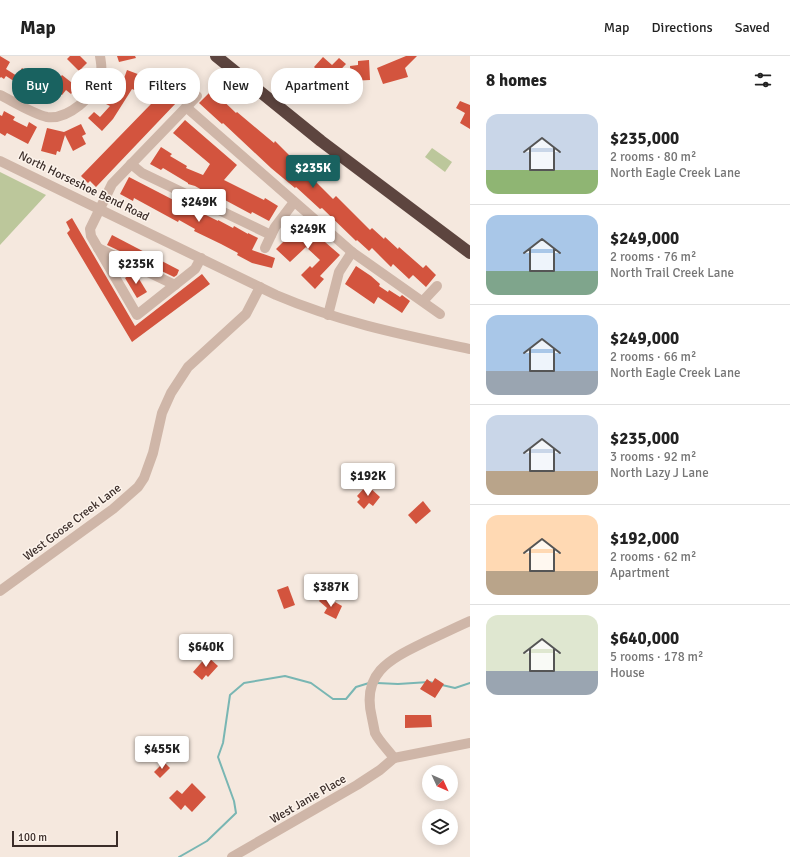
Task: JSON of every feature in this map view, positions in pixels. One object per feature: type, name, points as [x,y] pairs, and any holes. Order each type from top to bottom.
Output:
[{"type":"highway","points":[[216,56],[321,141],[470,253]]},
{"type":"street","points":[[0,95],[39,114],[48,117],[59,117],[71,112],[96,87],[101,77],[102,66],[100,56]]},
{"type":"street","points":[[189,104],[112,184],[90,229],[91,236],[137,316],[195,269],[200,258]]},
{"type":"street","points":[[186,107],[352,252],[440,314]]},
{"type":"street","name":"North Horseshoe Bend Road","points":[[0,161],[260,287],[303,306],[328,315],[375,328],[470,349]]},
{"type":"street","points":[[131,164],[142,173],[271,236]]},
{"type":"street","points":[[265,248],[284,213],[294,202]]},
{"type":"street","points":[[98,248],[175,285]]},
{"type":"street","points":[[328,315],[339,272],[352,252]]},
{"type":"street","points":[[423,301],[437,286]]},
{"type":"street","name":"West Goose Creek Lane","points":[[0,591],[113,509],[138,488],[144,478],[154,453],[162,414],[171,393],[188,367],[246,314],[260,287]]},
{"type":"street","points":[[470,621],[406,651],[389,661],[378,671],[372,680],[368,705],[376,734],[394,758],[470,743]]},
{"type":"street","name":"West Janie Place","points":[[232,857],[357,785],[380,770],[394,758]]},
{"type":"green space","points":[[432,148],[452,162],[445,172],[425,157]]},
{"type":"green space","points":[[0,172],[46,195],[0,245]]},
{"type":"building","points":[[0,56],[10,62],[6,69],[12,73],[12,80],[6,76],[4,79],[1,77],[0,78]]},
{"type":"building","points":[[70,56],[80,56],[87,63],[82,68],[76,68],[67,59]]},
{"type":"building","points":[[117,56],[135,56],[136,58],[119,62]]},
{"type":"building","points":[[406,56],[417,56],[405,68],[408,77],[383,84],[377,68]]},
{"type":"building","points":[[323,57],[332,65],[339,58],[346,64],[342,68],[314,67]]},
{"type":"building","points":[[369,60],[370,80],[363,80],[363,68],[350,68],[350,66],[358,65],[358,61]]},
{"type":"building","points":[[127,70],[134,73],[134,90],[132,89],[126,98]]},
{"type":"building","points":[[63,76],[71,82],[71,94],[66,90],[63,94]]},
{"type":"building","points":[[208,94],[208,104],[227,104],[274,143],[275,141],[333,199],[336,196],[370,230],[372,228],[398,249],[399,247],[423,268],[426,265],[436,275],[426,287],[413,275],[409,279],[393,264],[391,267],[372,248],[369,251],[357,240],[356,241],[322,208],[320,209],[296,187],[295,188],[271,168],[223,123],[222,124],[200,104],[200,102]]},
{"type":"building","points":[[460,101],[470,105],[470,129],[460,123],[465,113],[456,108]]},
{"type":"building","points":[[106,104],[122,104],[113,119],[102,131],[88,118],[94,112],[100,117],[110,106]]},
{"type":"building","points":[[151,104],[175,104],[96,187],[90,181],[88,183],[81,176]]},
{"type":"building","points":[[4,111],[15,117],[13,120],[27,127],[29,122],[37,127],[28,144],[7,133],[5,136],[0,133],[0,115],[2,116]]},
{"type":"building","points":[[185,120],[237,165],[224,180],[264,200],[265,198],[278,206],[269,221],[252,212],[251,214],[210,192],[209,194],[195,186],[188,184],[163,168],[161,170],[150,164],[161,147],[172,154],[170,156],[187,166],[186,168],[203,175],[210,164],[173,133]]},
{"type":"building","points":[[81,124],[86,134],[82,136],[86,144],[73,151],[65,135],[60,152],[57,151],[56,155],[41,151],[47,128],[64,132]]},
{"type":"building","points":[[129,177],[189,208],[190,207],[233,228],[234,226],[258,238],[252,250],[275,258],[272,268],[252,263],[237,255],[238,253],[194,231],[195,229],[179,220],[178,222],[134,198],[133,201],[120,194]]},
{"type":"building","points":[[295,216],[340,255],[320,276],[324,279],[315,289],[301,275],[310,266],[312,268],[320,260],[306,247],[290,262],[276,249],[290,235],[283,229]]},
{"type":"building","points":[[72,218],[135,326],[202,274],[210,284],[132,342],[67,233],[70,230],[66,222]]},
{"type":"building","points":[[112,235],[179,270],[177,275],[174,277],[107,245]]},
{"type":"building","points":[[356,266],[371,276],[380,284],[379,286],[388,292],[389,290],[400,297],[402,295],[410,301],[402,313],[378,297],[374,304],[345,284]]},
{"type":"building","points":[[134,272],[147,292],[137,298],[125,278]]},
{"type":"building","points":[[367,485],[380,497],[373,506],[369,503],[364,509],[357,502],[360,499],[357,496]]},
{"type":"building","points":[[423,501],[431,511],[416,524],[408,515]]},
{"type":"building","points":[[288,586],[295,605],[284,609],[277,590]]},
{"type":"building","points":[[323,596],[334,604],[335,602],[342,606],[336,619],[324,613],[327,608],[319,601]]},
{"type":"building","points":[[207,656],[218,666],[208,677],[206,675],[202,680],[193,672]]},
{"type":"building","points":[[435,678],[444,684],[435,698],[420,689],[427,679],[432,683]]},
{"type":"building","points":[[405,715],[431,715],[432,727],[405,728]]},
{"type":"building","points":[[164,762],[170,768],[160,778],[154,772]]},
{"type":"building","points":[[192,783],[206,797],[192,812],[185,805],[181,810],[169,798],[177,790],[182,794]]},
{"type":"waterway","points":[[179,857],[207,841],[236,813],[234,801],[218,757],[223,743],[230,695],[244,683],[285,676],[311,683],[333,699],[346,699],[356,687],[369,683]]},
{"type":"waterway","points":[[377,683],[434,683]]},
{"type":"waterway","points":[[442,685],[455,688],[470,683]]}]
